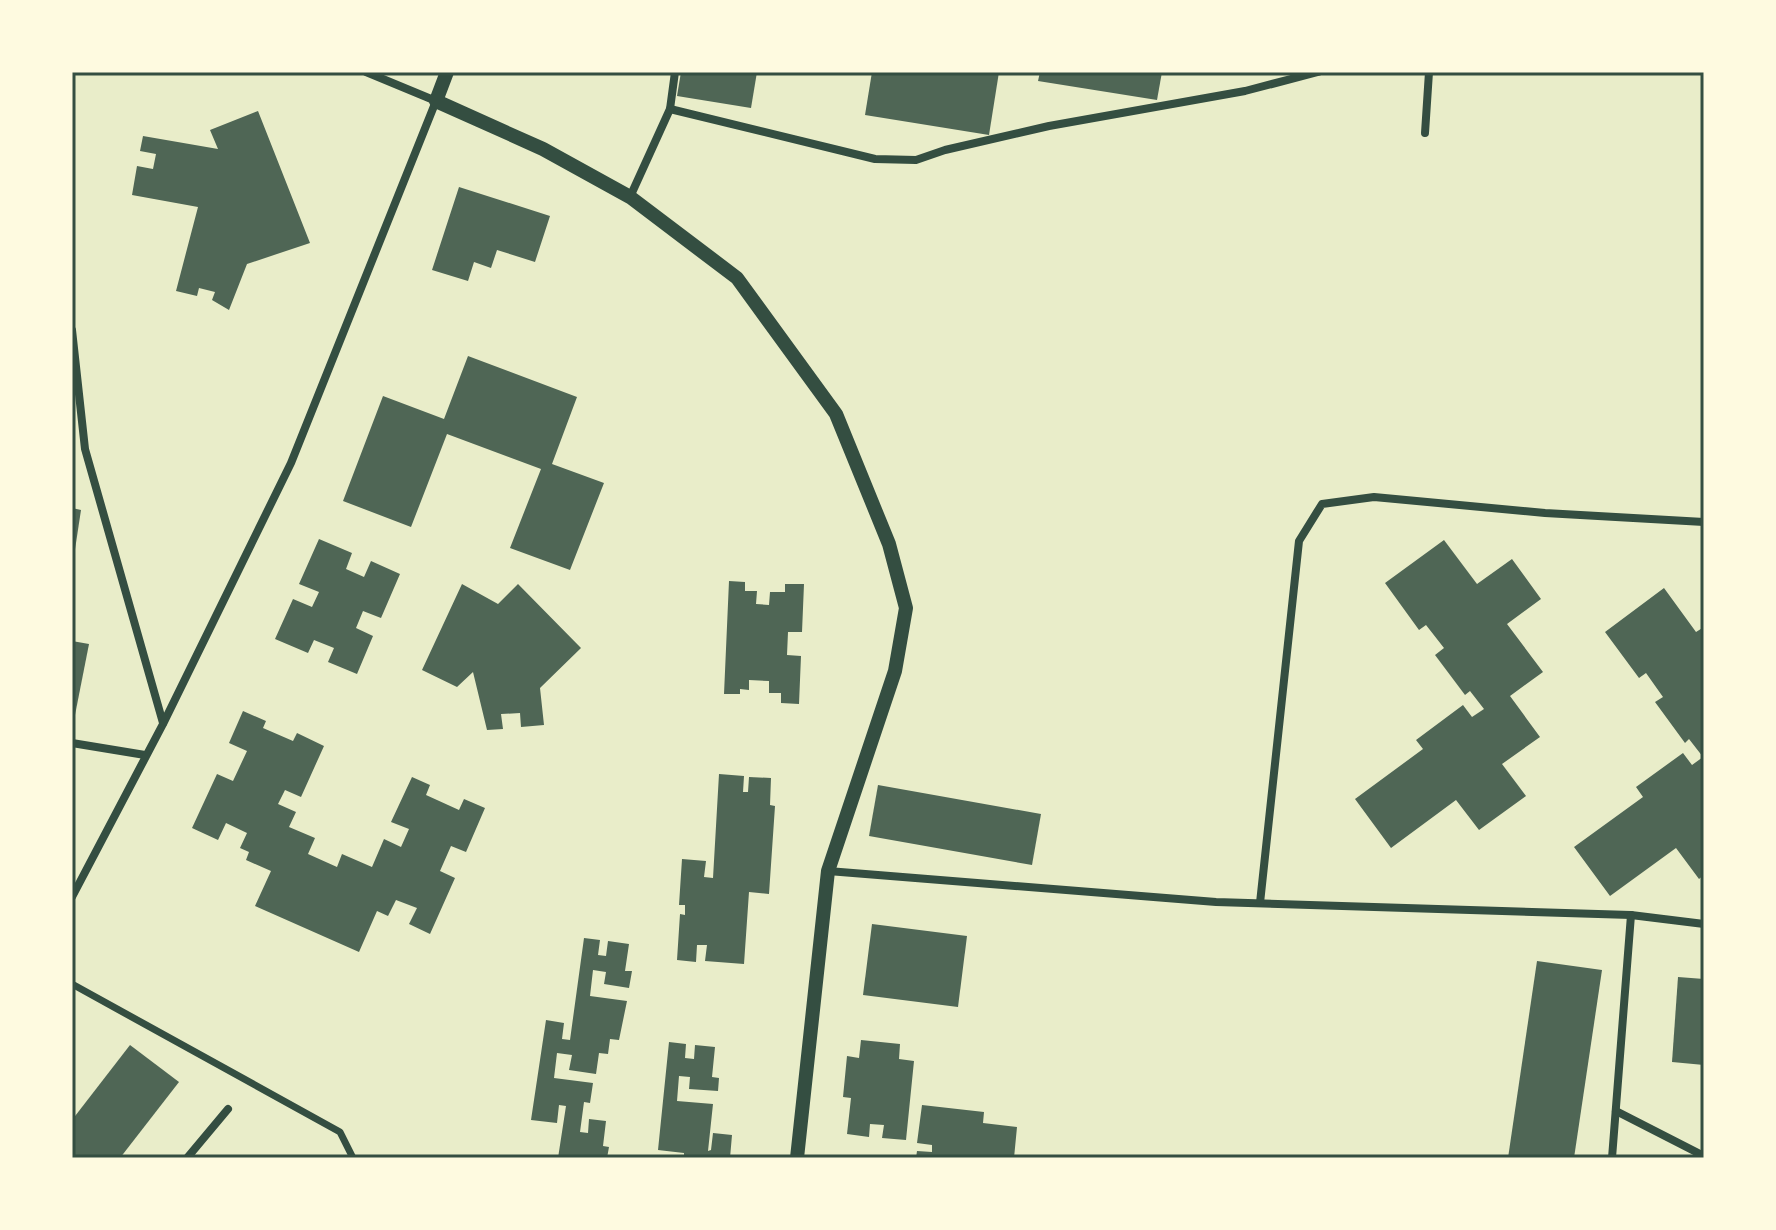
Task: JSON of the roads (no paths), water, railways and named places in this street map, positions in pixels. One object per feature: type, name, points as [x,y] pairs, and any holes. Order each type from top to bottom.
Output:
[{"type":"street","points":[[366,72],[543,149],[630,197],[737,278],[836,414],[889,544],[906,608],[895,671],[828,871],[797,1158]]},
{"type":"street","points":[[72,897],[163,724],[291,463],[447,72]]},
{"type":"street","points":[[630,197],[670,109],[675,72]]},
{"type":"street","points":[[670,109],[875,159],[916,160],[945,150],[1049,126],[1245,91],[1318,72]]},
{"type":"street","points":[[1425,133],[1429,72]]},
{"type":"street","points":[[72,330],[85,449],[163,724]]},
{"type":"street","points":[[1260,903],[1299,541],[1322,504],[1374,497],[1545,513],[1704,522]]},
{"type":"street","points":[[72,743],[145,755]]},
{"type":"street","points":[[828,871],[1260,903],[1631,915],[1704,924]]},
{"type":"street","points":[[1612,1158],[1631,915]]},
{"type":"street","points":[[72,984],[340,1132],[353,1158]]},
{"type":"street","points":[[187,1158],[228,1109]]},
{"type":"street","points":[[1616,1111],[1704,1156]]}]
